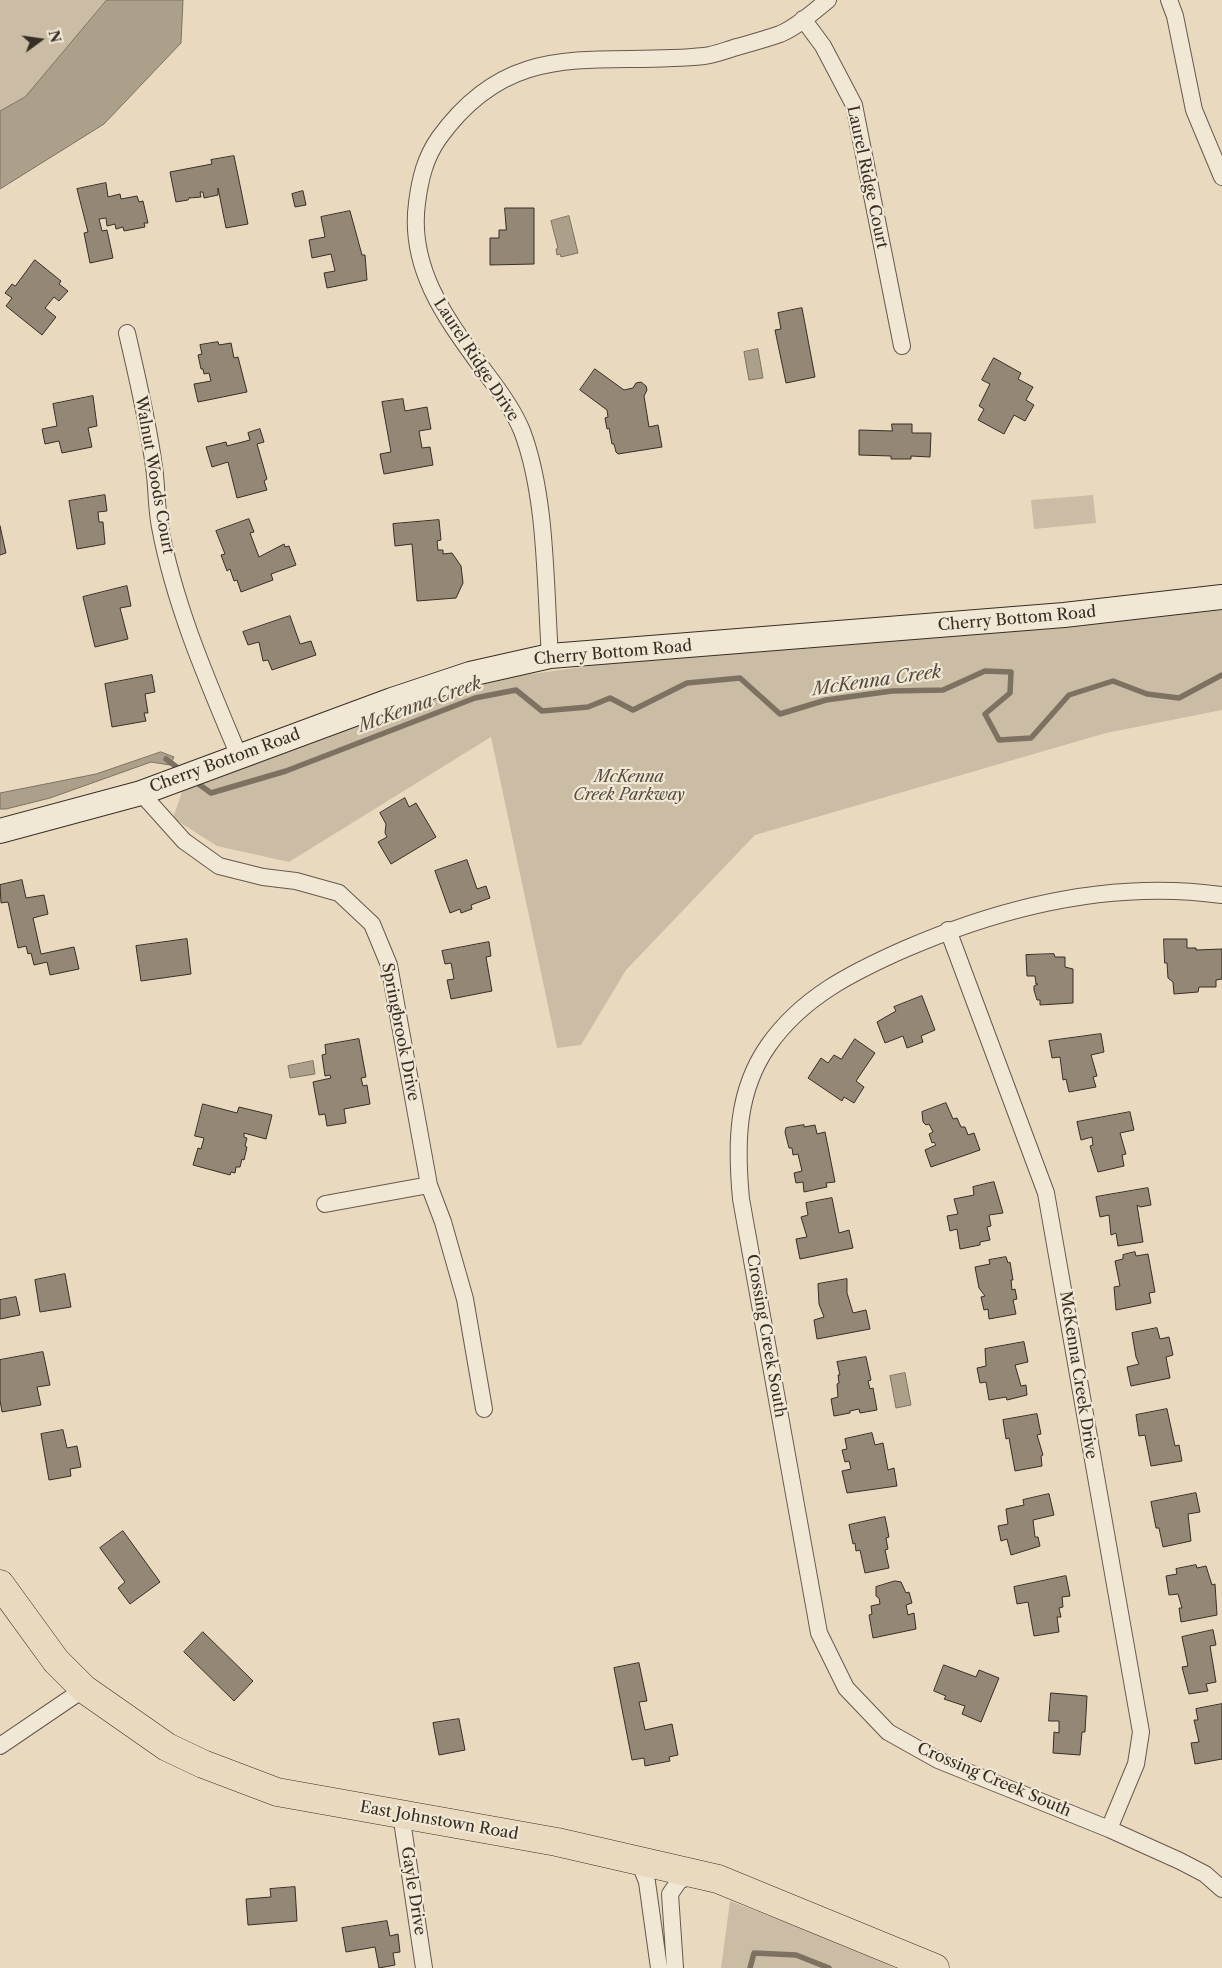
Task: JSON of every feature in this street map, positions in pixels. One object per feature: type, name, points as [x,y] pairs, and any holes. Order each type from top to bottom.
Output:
[{"type":"highway","name":"East Johnstown Road","points":[[0,1584],[56,1661],[84,1689],[167,1747],[202,1764],[276,1792],[633,1859],[718,1879],[935,1968]]},
{"type":"main road","name":"Cherry Bottom Road","points":[[0,831],[141,793],[392,700],[470,674],[550,656],[1064,615],[1222,597]]},
{"type":"street","name":"Laurel Ridge Drive","points":[[550,656],[540,516],[529,456],[521,429],[508,405],[448,321],[433,295],[422,269],[416,242],[415,215],[424,166],[433,148],[459,114],[496,82],[516,72],[546,63],[581,60],[706,56],[782,33],[828,0]]},
{"type":"street","points":[[1170,0],[1194,110],[1222,177]]},
{"type":"street","name":"Laurel Ridge Court","points":[[804,19],[823,46],[854,105],[902,346]]},
{"type":"street","name":"Walnut Woods Court","points":[[127,333],[146,416],[160,526],[179,600],[197,656],[239,756]]},
{"type":"street","name":"Springbrook Drive","points":[[141,793],[184,841],[220,866],[263,877],[296,881],[339,894],[372,924],[389,966],[429,1185],[443,1222],[465,1299],[484,1409]]},
{"type":"street","name":"Crossing Creek South","points":[[1222,895],[1200,892],[1136,892],[1080,897],[1020,908],[948,930],[870,964],[823,990],[795,1014],[768,1046],[754,1074],[739,1120],[737,1156],[743,1208],[819,1633],[846,1688],[888,1732],[938,1760],[1109,1830],[1205,1874],[1222,1889]]},
{"type":"street","name":"McKenna Creek Drive","points":[[948,930],[1046,1193],[1059,1257],[1094,1471],[1142,1732],[1136,1764],[1109,1830]]},
{"type":"street","points":[[325,1204],[429,1185]]},
{"type":"street","points":[[0,1746],[84,1689]]},
{"type":"street","name":"Gayle Drive","points":[[400,1814],[424,1968]]},
{"type":"street","points":[[633,1859],[642,1869],[647,1882],[659,1968]]},
{"type":"street","points":[[675,1968],[670,1894],[679,1881],[696,1874]]},
{"type":"green space","points":[[0,0],[107,0],[25,97],[0,111]]},
{"type":"green space","points":[[1093,495],[1096,523],[1034,529],[1031,500]]},
{"type":"green space","name":"McKenna Creek Parkway","points":[[1222,605],[1222,710],[1106,733],[755,835],[626,970],[581,1045],[557,1048],[491,737],[289,862],[217,846],[173,818],[183,789],[343,728],[488,680],[633,660]]},
{"type":"green space","points":[[730,1901],[860,1951],[895,1968],[721,1968]]},
{"type":"shaded area","points":[[107,0],[183,0],[181,43],[104,124],[0,189],[0,111],[25,97]]},
{"type":"shaded area","points":[[569,216],[578,253],[561,257],[560,254],[557,255],[556,249],[558,248],[551,221]]},
{"type":"shaded area","points":[[758,349],[763,378],[749,380],[744,352]]},
{"type":"shaded area","points":[[161,752],[174,757],[170,765],[151,762],[50,798],[0,809],[0,793],[96,774]]},
{"type":"shaded area","points":[[313,1061],[315,1074],[290,1078],[288,1066]]},
{"type":"shaded area","points":[[905,1373],[911,1405],[896,1408],[890,1376]]},
{"type":"building","points":[[234,156],[248,224],[226,228],[218,188],[218,195],[204,198],[203,192],[200,192],[201,197],[190,197],[188,200],[176,202],[170,172],[212,164],[211,160]]},
{"type":"building","points":[[106,183],[108,197],[120,194],[121,199],[137,196],[139,202],[143,201],[148,223],[144,223],[145,227],[124,231],[123,227],[116,229],[115,224],[107,226],[106,218],[99,219],[102,231],[107,230],[113,258],[90,263],[84,233],[88,232],[77,189]]},
{"type":"building","points":[[303,191],[306,205],[295,207],[292,194]]},
{"type":"building","points":[[505,208],[534,208],[534,264],[490,265],[490,238],[499,238],[499,230],[506,230]]},
{"type":"building","points":[[350,211],[362,255],[365,255],[367,280],[327,288],[324,273],[335,271],[331,254],[312,258],[309,240],[325,237],[321,217]]},
{"type":"building","points":[[35,260],[61,281],[59,284],[68,291],[59,301],[54,297],[45,308],[56,317],[42,335],[6,306],[12,298],[5,293],[12,284],[15,286]]},
{"type":"building","points":[[802,308],[815,377],[786,383],[775,330],[781,329],[778,313]]},
{"type":"building","points":[[218,342],[219,345],[231,343],[234,358],[238,357],[247,392],[198,402],[194,384],[211,381],[209,373],[204,374],[203,369],[201,369],[198,355],[202,354],[200,345]]},
{"type":"building","points":[[994,358],[1021,373],[1018,379],[1033,387],[1026,400],[1034,405],[1025,421],[1014,415],[1004,434],[978,420],[984,409],[979,406],[990,384],[982,380]]},
{"type":"building","points":[[595,369],[624,390],[633,388],[636,383],[641,382],[646,386],[647,390],[644,396],[649,427],[658,425],[662,447],[618,454],[616,452],[614,444],[612,444],[609,428],[607,429],[605,418],[608,417],[607,410],[580,390]]},
{"type":"building","points":[[93,396],[97,426],[88,428],[92,447],[62,453],[59,441],[45,444],[42,429],[57,426],[53,404]]},
{"type":"building","points":[[403,399],[405,411],[427,407],[431,429],[419,431],[422,448],[430,447],[433,465],[384,474],[380,454],[391,452],[382,402]]},
{"type":"building","points":[[892,424],[912,424],[912,433],[931,433],[930,457],[911,456],[911,459],[891,459],[891,456],[859,455],[859,430],[892,431]]},
{"type":"building","points":[[260,429],[264,442],[257,444],[267,479],[264,481],[267,490],[237,498],[228,462],[212,467],[206,447],[226,442],[227,446],[250,440],[248,433]]},
{"type":"building","points":[[105,495],[107,511],[98,512],[99,522],[103,522],[105,544],[77,549],[69,501]]},
{"type":"building","points":[[249,519],[254,532],[250,533],[259,557],[284,544],[285,547],[289,546],[296,565],[271,574],[273,580],[241,592],[237,580],[234,581],[230,569],[227,571],[221,555],[225,554],[216,531]]},
{"type":"building","points":[[439,520],[441,540],[437,541],[438,550],[443,550],[443,554],[452,553],[461,566],[463,583],[456,598],[417,601],[412,544],[395,546],[393,524]]},
{"type":"building","points":[[0,526],[6,553],[0,555]]},
{"type":"building","points":[[127,586],[131,606],[120,608],[128,639],[95,647],[83,597]]},
{"type":"building","points":[[290,616],[300,644],[311,641],[316,655],[272,670],[268,660],[263,661],[259,642],[248,645],[243,632]]},
{"type":"building","points":[[152,675],[155,692],[145,694],[148,713],[144,713],[146,721],[112,727],[105,684]]},
{"type":"building","points":[[405,798],[409,807],[416,803],[436,837],[391,864],[378,842],[387,837],[385,833],[386,824],[380,813]]},
{"type":"building","points":[[467,860],[477,889],[486,886],[490,898],[471,905],[472,909],[461,913],[460,909],[450,913],[435,871]]},
{"type":"building","points":[[22,880],[26,898],[44,895],[48,914],[33,918],[41,954],[74,947],[79,969],[50,975],[47,962],[34,965],[31,953],[28,954],[26,946],[18,948],[8,902],[1,903],[0,885]]},
{"type":"building","points":[[187,939],[191,974],[141,981],[136,946]]},
{"type":"building","points":[[1164,939],[1187,939],[1187,948],[1196,948],[1196,950],[1222,949],[1222,979],[1216,980],[1216,987],[1199,987],[1198,992],[1174,994],[1173,982],[1168,978],[1167,963],[1165,963]]},
{"type":"building","points":[[489,942],[491,956],[486,957],[492,991],[451,999],[447,980],[454,979],[451,963],[445,964],[442,951]]},
{"type":"building","points":[[1054,954],[1055,957],[1065,957],[1065,967],[1073,969],[1073,1003],[1040,1005],[1040,1000],[1037,1000],[1034,990],[1034,986],[1038,984],[1036,984],[1035,976],[1027,976],[1026,955]]},
{"type":"building","points":[[922,996],[935,1030],[921,1036],[923,1042],[907,1048],[903,1036],[885,1043],[877,1022],[896,1011],[894,1007]]},
{"type":"building","points":[[1101,1034],[1104,1052],[1091,1055],[1097,1076],[1093,1077],[1096,1087],[1069,1092],[1066,1079],[1063,1080],[1060,1057],[1052,1058],[1049,1041]]},
{"type":"building","points":[[359,1039],[366,1077],[361,1078],[363,1086],[367,1085],[370,1104],[344,1109],[346,1123],[327,1126],[325,1114],[319,1115],[313,1082],[331,1078],[330,1075],[325,1076],[322,1055],[326,1054],[325,1045]]},
{"type":"building","points":[[855,1039],[875,1053],[856,1081],[864,1087],[854,1103],[844,1097],[842,1101],[808,1078],[821,1058],[828,1063],[834,1055],[841,1059]]},
{"type":"building","points":[[946,1103],[953,1119],[957,1118],[961,1127],[965,1127],[968,1135],[974,1133],[980,1150],[931,1167],[925,1150],[936,1145],[934,1142],[932,1143],[929,1134],[933,1132],[929,1124],[926,1125],[923,1122],[922,1112]]},
{"type":"building","points":[[203,1104],[237,1113],[239,1107],[272,1115],[266,1139],[244,1133],[244,1137],[247,1138],[245,1146],[247,1147],[244,1160],[242,1159],[240,1167],[236,1167],[235,1173],[231,1172],[230,1175],[193,1165],[198,1148],[201,1149],[204,1138],[195,1136]]},
{"type":"building","points":[[1130,1112],[1134,1130],[1120,1133],[1126,1154],[1122,1155],[1124,1166],[1098,1172],[1090,1146],[1093,1145],[1092,1137],[1081,1140],[1077,1122]]},
{"type":"building","points":[[804,1125],[804,1127],[815,1125],[817,1134],[825,1132],[835,1182],[826,1183],[827,1187],[804,1192],[803,1182],[796,1183],[794,1173],[802,1171],[798,1154],[793,1155],[785,1132],[786,1128]]},
{"type":"building","points":[[994,1182],[1003,1213],[989,1215],[991,1226],[987,1227],[990,1240],[980,1242],[980,1245],[960,1249],[957,1229],[950,1231],[947,1216],[958,1214],[954,1199],[974,1195],[973,1187]]},
{"type":"building","points":[[1148,1188],[1151,1205],[1140,1207],[1137,1205],[1143,1242],[1118,1246],[1116,1233],[1111,1235],[1109,1215],[1100,1217],[1096,1197]]},
{"type":"building","points":[[832,1198],[839,1233],[849,1230],[853,1248],[800,1259],[796,1239],[807,1237],[801,1217],[808,1215],[806,1203]]},
{"type":"building","points":[[1135,1252],[1136,1256],[1148,1254],[1155,1292],[1149,1293],[1151,1303],[1116,1310],[1114,1287],[1120,1286],[1115,1261],[1123,1259],[1123,1255]]},
{"type":"building","points":[[1006,1257],[1008,1263],[1010,1262],[1013,1280],[1011,1280],[1012,1290],[1015,1289],[1017,1299],[1013,1300],[1016,1314],[989,1319],[988,1309],[984,1310],[981,1297],[985,1296],[979,1288],[975,1267],[990,1264],[989,1260]]},
{"type":"building","points":[[65,1274],[71,1307],[40,1312],[35,1280]]},
{"type":"building","points":[[847,1279],[847,1293],[853,1313],[866,1310],[870,1329],[817,1339],[814,1320],[824,1317],[819,1304],[818,1284]]},
{"type":"building","points":[[16,1297],[20,1315],[0,1319],[0,1300]]},
{"type":"building","points":[[1157,1328],[1160,1339],[1169,1337],[1173,1355],[1166,1357],[1170,1378],[1131,1386],[1127,1367],[1139,1364],[1132,1333]]},
{"type":"building","points":[[1024,1342],[1028,1362],[1015,1365],[1021,1386],[1026,1385],[1027,1395],[1007,1400],[1006,1397],[989,1400],[986,1382],[980,1383],[977,1368],[986,1366],[985,1349]]},
{"type":"building","points":[[43,1352],[50,1385],[37,1387],[41,1405],[2,1412],[0,1400],[0,1360]]},
{"type":"building","points":[[866,1357],[871,1380],[868,1381],[870,1389],[873,1388],[877,1410],[860,1413],[859,1409],[834,1416],[831,1399],[838,1397],[837,1384],[839,1383],[838,1375],[840,1375],[837,1362]]},
{"type":"building","points":[[1167,1409],[1175,1446],[1179,1445],[1182,1461],[1151,1466],[1145,1435],[1139,1436],[1136,1415]]},
{"type":"building","points":[[1037,1414],[1041,1434],[1037,1435],[1043,1455],[1041,1456],[1042,1466],[1015,1471],[1009,1438],[1006,1439],[1003,1420]]},
{"type":"building","points":[[63,1430],[67,1448],[77,1446],[81,1467],[70,1469],[71,1476],[49,1480],[41,1434]]},
{"type":"building","points":[[872,1433],[875,1445],[883,1443],[888,1470],[894,1468],[897,1486],[847,1493],[842,1471],[851,1469],[849,1461],[845,1462],[842,1450],[847,1449],[845,1439]]},
{"type":"building","points":[[1196,1493],[1200,1512],[1188,1514],[1191,1541],[1163,1547],[1159,1528],[1156,1528],[1151,1502]]},
{"type":"building","points":[[1049,1494],[1054,1515],[1033,1520],[1035,1537],[1038,1537],[1040,1546],[1011,1555],[1007,1539],[1001,1541],[998,1526],[1008,1524],[1006,1509],[1024,1505],[1023,1500]]},
{"type":"building","points":[[885,1517],[889,1537],[886,1538],[888,1549],[885,1550],[889,1568],[865,1573],[860,1550],[856,1551],[849,1525]]},
{"type":"building","points":[[123,1531],[160,1582],[130,1604],[118,1588],[125,1582],[100,1548]]},
{"type":"building","points":[[1196,1565],[1197,1568],[1206,1566],[1212,1585],[1215,1584],[1217,1615],[1181,1622],[1179,1608],[1182,1608],[1178,1594],[1169,1595],[1166,1576],[1177,1574],[1176,1569]]},
{"type":"building","points":[[1066,1576],[1070,1596],[1062,1597],[1063,1607],[1059,1608],[1061,1617],[1057,1617],[1059,1632],[1034,1636],[1028,1602],[1017,1604],[1014,1587]]},
{"type":"building","points":[[895,1581],[901,1582],[906,1593],[909,1592],[912,1603],[906,1605],[908,1615],[914,1613],[916,1629],[873,1638],[869,1615],[872,1614],[871,1606],[880,1604],[879,1598],[876,1596],[876,1587]]},
{"type":"building","points":[[1213,1630],[1216,1645],[1210,1646],[1216,1682],[1206,1684],[1208,1691],[1189,1694],[1182,1667],[1188,1666],[1182,1637]]},
{"type":"building","points":[[203,1632],[253,1681],[234,1701],[184,1652]]},
{"type":"building","points":[[639,1663],[647,1701],[639,1702],[645,1730],[672,1724],[678,1755],[669,1757],[670,1761],[645,1766],[644,1758],[632,1760],[614,1668]]},
{"type":"building","points":[[944,1665],[976,1677],[979,1670],[999,1678],[981,1722],[962,1714],[965,1706],[944,1699],[946,1696],[934,1691]]},
{"type":"building","points":[[1051,1693],[1087,1696],[1085,1732],[1082,1732],[1080,1755],[1053,1753],[1054,1732],[1059,1733],[1059,1721],[1049,1721]]},
{"type":"building","points":[[1222,1704],[1222,1759],[1195,1764],[1191,1743],[1199,1742],[1194,1720],[1198,1720],[1196,1709]]},
{"type":"building","points":[[459,1719],[465,1750],[439,1755],[433,1723]]},
{"type":"building","points":[[295,1887],[297,1921],[248,1925],[246,1899],[271,1897],[270,1889]]},
{"type":"building","points":[[387,1921],[390,1936],[398,1934],[400,1952],[393,1953],[395,1965],[379,1968],[375,1947],[346,1952],[342,1928]]},
{"type":"waterway","name":"McKenna Creek","points":[[193,780],[211,793],[286,771],[475,698],[516,690],[542,711],[588,707],[610,698],[633,710],[687,683],[740,678],[780,714],[826,700],[892,691],[943,690],[985,671],[1011,672],[1010,693],[985,714],[999,740],[1031,738],[1069,695],[1113,681],[1147,694],[1179,698],[1222,675]]},
{"type":"waterway","name":"McKenna Creek","points":[[166,759],[182,771]]},
{"type":"waterway","points":[[750,1968],[754,1953],[796,1955],[829,1968]]}]
